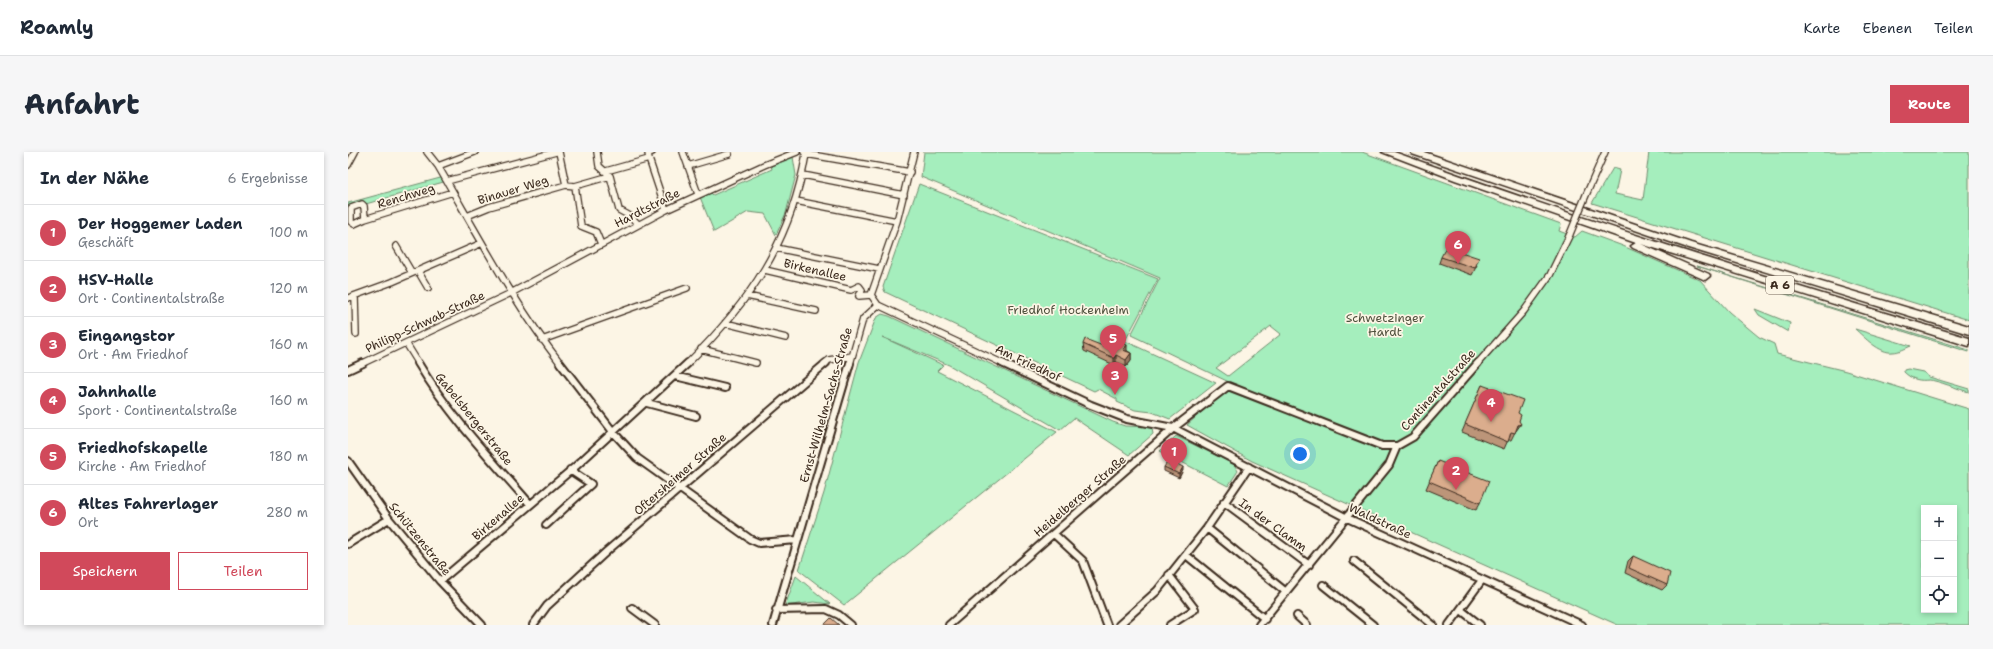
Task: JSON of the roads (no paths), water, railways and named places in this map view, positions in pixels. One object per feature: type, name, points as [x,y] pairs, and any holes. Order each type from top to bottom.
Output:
[{"type":"highway","name":"A 6","points":[[1386,152],[1592,225],[1745,274],[1969,342]]},
{"type":"highway","name":"A 6","points":[[1414,152],[1688,245],[1969,330]]},
{"type":"highway","points":[[1592,225],[1620,240],[1705,276]]},
{"type":"street","points":[[348,165],[355,152]]},
{"type":"street","points":[[427,152],[438,166],[511,293],[542,340],[614,433],[637,458],[679,490],[755,542],[797,540]]},
{"type":"street","points":[[438,166],[475,152]]},
{"type":"street","points":[[447,181],[556,152]]},
{"type":"street","points":[[559,152],[566,185],[575,186],[610,176]]},
{"type":"street","points":[[597,152],[599,166],[610,176],[619,210],[630,216],[638,224]]},
{"type":"street","points":[[652,152],[648,153],[649,159],[666,210]]},
{"type":"street","points":[[683,152],[698,194]]},
{"type":"street","name":"Hardtstraße","points":[[511,293],[638,224],[698,194],[797,152]]},
{"type":"street","points":[[878,305],[871,295],[897,221],[914,152]]},
{"type":"street","name":"Continentalstraße","points":[[1259,625],[1345,517],[1389,465],[1397,446],[1413,437],[1524,311],[1550,275],[1570,234],[1605,152]]},
{"type":"street","name":"Birkenallee","points":[[440,581],[614,433],[675,376],[725,323],[747,296],[765,270],[776,248],[796,201],[803,175],[805,153],[910,172]]},
{"type":"street","points":[[688,166],[729,154]]},
{"type":"street","points":[[606,171],[649,159]]},
{"type":"street","points":[[803,175],[904,195]]},
{"type":"street","name":"Binauer Weg","points":[[466,216],[488,207],[566,185]]},
{"type":"street","points":[[575,186],[581,226],[596,232],[601,244]]},
{"type":"street","name":"Renchweg","points":[[365,219],[453,192]]},
{"type":"street","points":[[796,201],[897,221]]},
{"type":"street","points":[[348,298],[415,272],[482,243]]},
{"type":"street","points":[[396,246],[428,288]]},
{"type":"street","name":"Birkenallee","points":[[776,248],[879,269]]},
{"type":"street","name":"Birkenallee","points":[[765,270],[851,290],[859,286],[862,290],[859,296],[871,295]]},
{"type":"street","points":[[542,340],[687,288]]},
{"type":"street","name":"Philipp-Schwab-Straße","points":[[348,370],[511,293]]},
{"type":"street","points":[[355,296],[356,334]]},
{"type":"street","points":[[747,296],[816,311]]},
{"type":"street","name":"Ernst-Wilhelm-Sachs-Straße","points":[[772,625],[863,319],[878,305]]},
{"type":"street","name":"Am Friedhof","points":[[878,305],[1091,405],[1127,419],[1174,428]]},
{"type":"street","points":[[725,323],[786,338]]},
{"type":"street","name":"Gabelsbergerstraße","points":[[406,343],[433,388],[467,432],[530,504]]},
{"type":"street","points":[[701,349],[756,363]]},
{"type":"street","name":"Oftersheimer Straße","points":[[533,625],[547,606],[606,551],[829,360],[852,356]]},
{"type":"street","points":[[675,376],[725,388]]},
{"type":"street","name":"Heidelberger Straße","points":[[949,625],[1174,428],[1228,386],[1382,446],[1397,446]]},
{"type":"street","points":[[647,402],[696,416]]},
{"type":"street","name":"Waldstraße","points":[[1174,428],[1345,517],[1582,625]]},
{"type":"street","name":"Schützenstraße","points":[[348,461],[389,519],[440,581],[482,625]]},
{"type":"street","name":"In der Clamm","points":[[1120,625],[1157,591],[1207,528],[1249,467]]},
{"type":"street","points":[[546,525],[591,484],[570,470]]},
{"type":"street","name":"In der Clamm","points":[[1224,502],[1308,565]]},
{"type":"street","points":[[348,544],[389,519]]},
{"type":"street","points":[[1207,528],[1286,592]]},
{"type":"street","points":[[1054,534],[1084,562],[1107,625]]},
{"type":"street","points":[[1186,555],[1265,619]]},
{"type":"street","points":[[1354,561],[1433,625]]},
{"type":"street","points":[[1169,575],[1195,609],[1170,625]]},
{"type":"street","points":[[1449,625],[1482,580]]},
{"type":"street","points":[[1323,585],[1373,625]]},
{"type":"street","points":[[632,608],[655,625]]},
{"type":"street","points":[[776,610],[826,609],[838,615],[851,625]]},
{"type":"street","points":[[1461,610],[1480,625]]},
{"type":"street","points":[[1297,616],[1307,625]]},
{"type":"place","name":"Altes Fahrerlager","points":[[1458,264]]},
{"type":"place","name":"Friedhofskapelle","points":[[1113,358]]},
{"type":"place","name":"Eingangstor","points":[[1115,395]]},
{"type":"place","name":"Jahnhalle","points":[[1491,422]]},
{"type":"place","name":"Der Hoggemer Laden","points":[[1174,471]]},
{"type":"place","name":"HSV-Halle","points":[[1456,490]]},
{"type":"park label","name":"Friedhof Hockenheim","points":[[1068,310]]},
{"type":"park label","name":"Schwetzinger Hardt","points":[[1385,325]]}]
